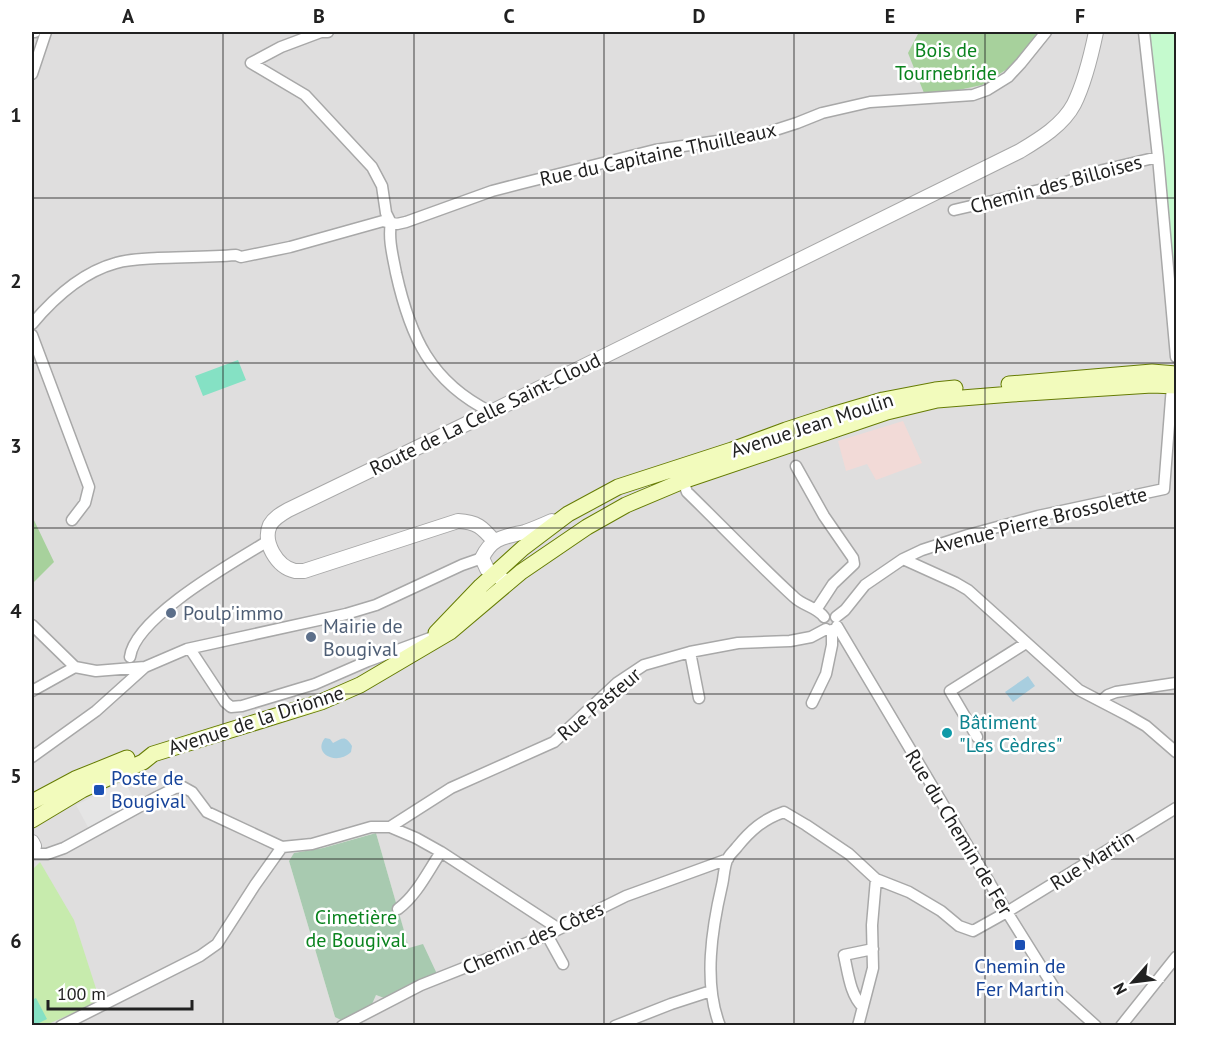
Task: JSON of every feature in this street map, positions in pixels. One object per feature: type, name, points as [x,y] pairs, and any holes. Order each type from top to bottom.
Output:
[{"type":"main road","name":"Avenue Jean Moulin","points":[[510,560],[568,514],[618,487],[822,418],[883,400],[935,390],[1152,372],[1175,382]]},
{"type":"main road","name":"Avenue Jean Moulin","points":[[521,572],[587,527],[626,505],[683,481],[887,412],[937,400],[1175,382]]},
{"type":"main road","name":"Avenue de la Drionne","points":[[421,648],[481,586],[488,567],[510,560]]},
{"type":"main road","name":"Avenue de la Drionne","points":[[32,820],[82,790],[143,762],[153,754],[321,702],[360,685],[450,632],[521,572]]},
{"type":"main road","name":"Avenue de la Drionne","points":[[32,802],[75,779],[107,766],[140,753],[153,754]]},
{"type":"street","points":[[32,74],[46,32]]},
{"type":"street","points":[[328,32],[321,32],[281,47],[251,63],[305,95],[372,167],[382,186],[386,213],[391,223],[389,232],[397,276],[406,313],[415,337],[425,355],[453,387],[476,405],[491,412]]},
{"type":"street","name":"Rue du Capitaine Thuilleaux","points":[[32,324],[47,306],[76,283],[116,263],[168,258],[236,255],[242,257],[290,247],[383,221],[397,224],[406,222],[492,191],[655,150],[760,135],[822,113],[858,104],[973,95],[1008,77],[1046,32]]},
{"type":"street","name":"Route de La Celle Saint-Cloud","points":[[268,541],[271,524],[288,510],[948,187],[1040,139],[1060,123],[1073,106],[1088,67],[1096,32]]},
{"type":"street","points":[[1144,32],[1176,357]]},
{"type":"street","name":"Chemin des Billoises","points":[[954,210],[1048,188],[1103,170],[1158,157]]},
{"type":"street","points":[[32,334],[89,487],[85,503],[72,520]]},
{"type":"street","name":"Avenue Pierre Brossolette","points":[[833,625],[865,585],[922,549],[1038,516],[1164,489],[1175,382]]},
{"type":"street","points":[[796,465],[824,516],[854,558],[854,564],[833,584],[820,613]]},
{"type":"street","points":[[683,481],[687,492],[803,605],[820,613],[830,614],[833,625],[832,645],[826,674],[812,703]]},
{"type":"street","points":[[1164,489],[1176,487]]},
{"type":"street","points":[[488,567],[487,549],[494,541],[537,528],[568,514]]},
{"type":"street","points":[[130,657],[131,650],[144,631],[166,609],[201,583],[268,541],[272,551],[285,567],[295,571],[304,571],[458,521],[477,524],[494,541]]},
{"type":"street","points":[[512,535],[534,562]]},
{"type":"street","points":[[903,559],[968,590],[1080,690],[1146,726],[1176,752]]},
{"type":"street","points":[[32,626],[75,667],[96,670],[145,667],[190,649],[326,619],[376,605],[462,565],[488,567],[508,583]]},
{"type":"street","name":"Rue Pasteur","points":[[280,850],[371,827],[390,827],[451,788],[554,742],[617,683],[644,665],[690,652],[738,643],[790,642],[812,637],[833,625]]},
{"type":"street","name":"Rue du Chemin de Fer","points":[[833,625],[1055,988],[1096,1026]]},
{"type":"street","points":[[190,649],[225,702],[231,707],[242,706],[315,684],[433,636]]},
{"type":"street","points":[[977,737],[950,691],[1026,643]]},
{"type":"street","points":[[690,652],[699,699]]},
{"type":"street","points":[[360,685],[368,661]]},
{"type":"street","points":[[32,691],[75,667]]},
{"type":"street","points":[[32,757],[96,711],[145,667]]},
{"type":"street","points":[[1101,701],[1116,692],[1176,683]]},
{"type":"street","points":[[32,842],[34,846],[32,853],[47,854],[64,848],[157,797],[183,787],[192,792],[207,812],[280,850],[217,944],[200,956],[61,1026]]},
{"type":"street","name":"Rue Martin","points":[[876,879],[909,892],[941,911],[959,926],[973,931],[1176,808]]},
{"type":"street","points":[[720,1026],[714,1011],[710,967],[716,911],[728,859],[748,832],[772,816],[784,812],[849,854],[876,879],[873,968],[858,1026]]},
{"type":"street","points":[[390,827],[441,852],[559,929]]},
{"type":"street","points":[[398,909],[416,890],[441,852]]},
{"type":"street","name":"Chemin des Côtes","points":[[342,1026],[421,985],[559,929],[626,896],[728,859]]},
{"type":"street","points":[[547,934],[563,964]]},
{"type":"street","points":[[863,1007],[856,1001],[844,955],[873,949]]},
{"type":"street","points":[[1121,1026],[1176,957]]},
{"type":"street","points":[[615,1026],[711,991]]},
{"type":"shaded area","points":[[32,32],[1148,32],[1176,317],[1176,1025],[32,1025]],"holes":[[[376,833],[409,949],[421,980],[384,998],[376,995],[335,1017],[289,861],[295,853],[323,848]]]},
{"type":"shaded area","points":[[903,421],[922,463],[876,480],[867,464],[846,471],[838,441]]},
{"type":"shaded area","points":[[125,781],[135,802],[89,829],[76,805]]},
{"type":"green space","name":"Bois de Tournebride","points":[[919,32],[1040,32],[1012,66],[982,85],[949,92],[924,93],[908,53]]},
{"type":"green space","points":[[1148,32],[1176,32],[1176,317]]},
{"type":"green space","points":[[238,360],[246,380],[203,396],[195,376]]},
{"type":"green space","points":[[32,516],[54,562],[32,584]]},
{"type":"green space","name":"Cimetière de Bougival","points":[[376,833],[409,948],[423,944],[437,974],[384,998],[376,995],[372,1004],[341,1020],[335,1017],[289,861],[294,853],[323,848]]},
{"type":"green space","points":[[40,862],[74,920],[100,1001],[46,1025],[32,1025],[32,870]]},
{"type":"green space","points":[[36,998],[47,1019],[32,1025],[32,1000]]},
{"type":"water","points":[[1028,676],[1035,686],[1013,702],[1005,692]]},
{"type":"water","points":[[325,738],[330,739],[333,743],[346,739],[352,746],[351,752],[339,758],[328,756],[322,749]]},
{"type":"place","name":"Poulp'immo","points":[[171,613]]},
{"type":"place","name":"Mairie de Bougival","points":[[311,637]]},
{"type":"place","name":"Bâtiment \"Les Cèdres\"","points":[[947,733]]},
{"type":"place","name":"Poste de Bougival","points":[[99,790]]},
{"type":"place","name":"Chemin de Fer Martin","points":[[1020,945]]}]
